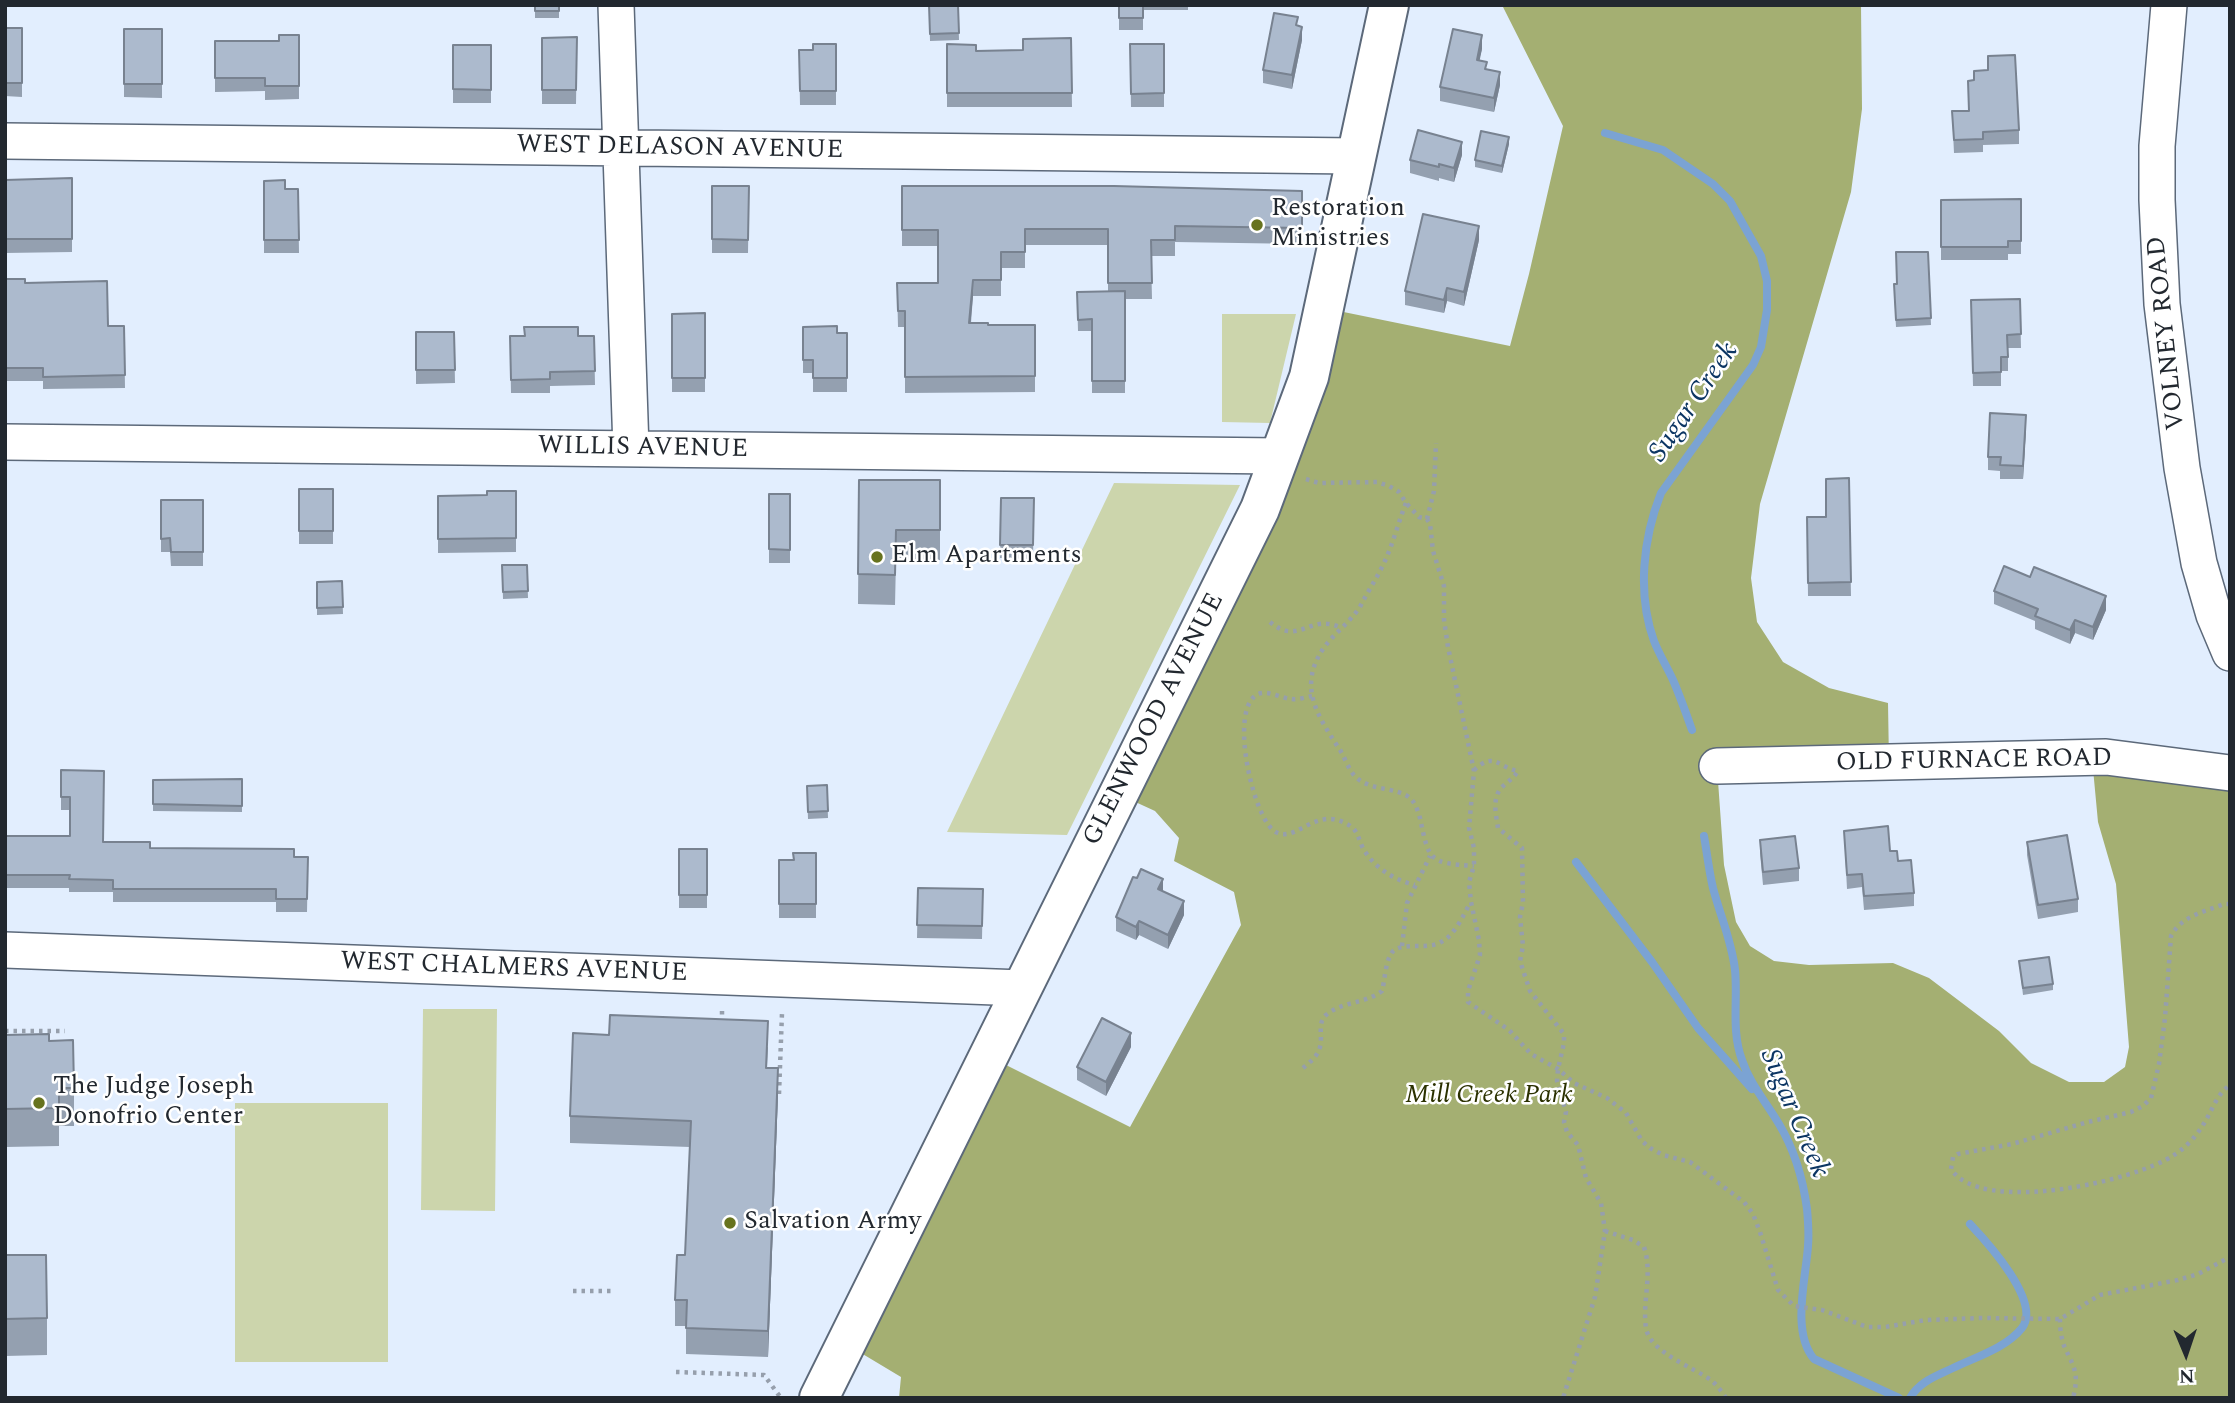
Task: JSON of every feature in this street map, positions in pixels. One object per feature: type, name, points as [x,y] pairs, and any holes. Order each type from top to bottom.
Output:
[{"type":"main road","name":"GLENWOOD AVENUE","points":[[819,1398],[1260,509],[1293,467],[1309,377],[1389,5]]},
{"type":"street","points":[[616,5],[631,449]]},
{"type":"street","name":"VOLNEY ROAD","points":[[2169,5],[2157,146],[2162,304],[2182,468],[2199,564],[2214,615],[2230,653]]},
{"type":"street","name":"WEST DELASON AVENUE","points":[[5,141],[1356,156]]},
{"type":"street","name":"WILLIS AVENUE","points":[[5,442],[631,449],[1293,467]]},
{"type":"street","name":"OLD FURNACE ROAD","points":[[1717,766],[2106,757],[2230,773]]},
{"type":"street","name":"WEST CHALMERS AVENUE","points":[[5,950],[1022,988]]},
{"type":"path","points":[[1436,443],[1434,491],[1427,519],[1444,586],[1444,620],[1474,771],[1469,828],[1474,848],[1474,866],[1469,882],[1480,955],[1468,991],[1468,1002],[1509,1030],[1531,1054],[1558,1069],[1574,1083],[1607,1098],[1626,1112],[1642,1141],[1650,1148],[1663,1155],[1690,1162],[1744,1202],[1753,1214],[1760,1232],[1777,1290],[1794,1306],[1815,1308],[1867,1327],[1885,1327],[1926,1320],[2060,1319],[2100,1296],[2178,1280],[2198,1274],[2230,1258]]},
{"type":"path","points":[[1293,467],[1330,484],[1377,482],[1389,486],[1399,492],[1419,517],[1427,519]]},
{"type":"path","points":[[1406,503],[1384,563],[1360,606],[1323,649],[1315,664],[1312,696],[1318,718],[1354,776],[1365,783],[1408,796],[1414,803],[1430,856],[1446,863],[1474,866]]},
{"type":"path","points":[[1270,622],[1286,632],[1293,633],[1322,622],[1342,628]]},
{"type":"path","points":[[1312,696],[1292,699],[1262,693],[1254,696],[1250,703],[1243,724],[1243,749],[1266,823],[1276,833],[1288,834],[1297,832],[1320,818],[1336,819],[1350,825],[1358,833],[1362,848],[1383,870],[1396,880],[1415,885]]},
{"type":"path","points":[[1474,771],[1488,760],[1498,761],[1508,769],[1518,771],[1501,789],[1495,812],[1498,828],[1522,848],[1520,961],[1530,991],[1564,1034],[1563,1055],[1557,1081],[1566,1112],[1564,1122],[1567,1132],[1578,1145],[1586,1178],[1601,1203],[1605,1231],[1595,1297],[1563,1398]]},
{"type":"path","points":[[1402,946],[1407,903],[1430,856]]},
{"type":"path","points":[[1303,1068],[1316,1056],[1321,1045],[1324,1017],[1346,1004],[1370,1000],[1382,991],[1390,954],[1396,948],[1430,947],[1442,942],[1452,934],[1471,902]]},
{"type":"path","points":[[2230,904],[2183,920],[2171,936],[2159,1065],[2155,1088],[2151,1098],[2143,1106],[2131,1112],[2012,1144],[1958,1153],[1953,1157],[1951,1169],[1954,1175],[1975,1185],[2007,1192],[2030,1193],[2066,1189],[2117,1177],[2155,1165],[2174,1156],[2190,1143],[2222,1092],[2230,1085]]},
{"type":"path","points":[[722,1010],[722,1034]]},
{"type":"path","points":[[779,1094],[782,1013]]},
{"type":"path","points":[[5,1031],[65,1031]]},
{"type":"path","points":[[1605,1231],[1633,1240],[1644,1247],[1649,1261],[1646,1329],[1651,1339],[1659,1348],[1709,1379],[1726,1398]]},
{"type":"path","points":[[573,1291],[615,1291]]},
{"type":"path","points":[[2060,1319],[2064,1347],[2075,1367],[2077,1382],[2073,1398]]},
{"type":"path","points":[[676,1372],[764,1375],[782,1398]]},
{"type":"green space","name":"Mill Creek Park","points":[[1502,5],[1861,5],[1862,109],[1851,192],[1760,504],[1751,578],[1757,622],[1783,662],[1829,688],[1888,703],[1889,763],[1717,767],[1724,865],[1736,922],[1750,946],[1774,961],[1809,965],[1893,963],[1929,978],[1999,1031],[2031,1063],[2069,1082],[2104,1082],[2125,1067],[2129,1047],[2116,884],[2098,822],[2092,758],[2230,773],[2230,1398],[899,1398],[901,1377],[846,1344],[988,1056],[1130,1127],[1241,925],[1234,892],[1174,861],[1179,838],[1155,811],[1118,794],[1324,308],[1510,346],[1563,126]]},
{"type":"green space","points":[[1222,314],[1296,314],[1270,423],[1222,422]]},
{"type":"green space","points":[[1114,483],[1240,485],[1067,835],[947,832]]},
{"type":"green space","points":[[423,1009],[497,1009],[495,1211],[421,1210]]},
{"type":"green space","points":[[235,1103],[388,1103],[388,1362],[235,1362]]},
{"type":"building","points":[[535,5],[559,5],[559,11],[535,11]]},
{"type":"building","points":[[929,5],[958,5],[959,33],[930,34]]},
{"type":"building","points":[[1119,5],[1143,5],[1143,18],[1119,18]]},
{"type":"building","points":[[1274,13],[1298,17],[1296,25],[1302,27],[1292,75],[1263,70]]},
{"type":"building","points":[[5,28],[22,28],[22,83],[5,83]]},
{"type":"building","points":[[124,29],[162,29],[162,84],[124,84]]},
{"type":"building","points":[[1453,29],[1482,35],[1477,60],[1487,62],[1485,69],[1500,72],[1494,98],[1440,87]]},
{"type":"building","points":[[279,35],[299,35],[299,86],[265,86],[265,78],[215,78],[215,41],[279,41]]},
{"type":"building","points":[[577,37],[576,90],[542,90],[542,38]]},
{"type":"building","points":[[1071,38],[1072,93],[947,93],[947,44],[976,45],[976,51],[1023,50],[1023,39]]},
{"type":"building","points":[[813,44],[836,44],[836,91],[800,91],[799,50],[813,50]]},
{"type":"building","points":[[1130,44],[1164,44],[1164,93],[1131,94]]},
{"type":"building","points":[[453,45],[491,45],[491,90],[453,89]]},
{"type":"building","points":[[2015,55],[2019,130],[1983,132],[1983,139],[1954,140],[1952,111],[1969,111],[1968,81],[1974,80],[1974,71],[1988,70],[1988,56]]},
{"type":"building","points":[[1418,130],[1462,142],[1454,168],[1410,160]]},
{"type":"building","points":[[1481,131],[1509,137],[1502,166],[1475,160]]},
{"type":"building","points":[[72,178],[72,239],[5,239],[5,180]]},
{"type":"building","points":[[285,180],[285,189],[298,189],[299,240],[264,240],[264,181]]},
{"type":"building","points":[[712,186],[749,186],[748,240],[712,239]]},
{"type":"building","points":[[902,186],[1114,186],[1302,191],[1302,228],[1175,226],[1175,240],[1151,240],[1152,283],[1108,283],[1108,229],[1025,229],[1025,252],[1001,252],[1001,280],[973,280],[969,323],[1035,325],[1035,376],[905,377],[905,311],[898,311],[897,283],[938,283],[938,230],[902,230]]},
{"type":"building","points":[[2021,199],[2021,241],[2008,241],[2008,247],[1941,247],[1941,200]]},
{"type":"building","points":[[1423,214],[1479,226],[1464,292],[1447,288],[1444,300],[1405,291]]},
{"type":"building","points":[[1896,252],[1928,252],[1931,318],[1896,320]]},
{"type":"building","points":[[5,279],[25,279],[25,283],[107,281],[108,326],[124,326],[125,375],[43,377],[43,368],[5,368]]},
{"type":"building","points":[[1125,291],[1125,381],[1092,381],[1092,319],[1078,320],[1077,292]]},
{"type":"building","points":[[2020,299],[2021,334],[2007,335],[2008,357],[2001,357],[2001,372],[1973,373],[1971,300]]},
{"type":"building","points":[[705,313],[705,378],[672,378],[672,314]]},
{"type":"building","points":[[837,326],[837,333],[847,333],[847,378],[813,378],[813,360],[803,360],[803,327]]},
{"type":"building","points":[[524,327],[578,327],[578,336],[594,336],[595,371],[550,372],[550,379],[511,380],[510,336],[525,336]]},
{"type":"building","points":[[416,332],[454,332],[455,370],[416,370]]},
{"type":"building","points":[[1990,413],[2026,415],[2023,466],[2000,465],[2001,457],[1988,457]]},
{"type":"building","points":[[1849,478],[1851,582],[1808,583],[1807,517],[1826,517],[1826,479]]},
{"type":"building","points":[[859,480],[940,480],[940,530],[896,530],[895,575],[858,574]]},
{"type":"building","points":[[299,489],[333,489],[333,531],[299,531]]},
{"type":"building","points":[[487,491],[516,491],[516,538],[438,539],[438,496],[487,495]]},
{"type":"building","points":[[769,494],[790,494],[790,550],[769,549]]},
{"type":"building","points":[[1001,498],[1034,498],[1033,545],[1000,545]]},
{"type":"building","points":[[161,500],[203,500],[203,552],[171,552],[170,538],[161,539]]},
{"type":"building","points":[[502,565],[527,565],[528,591],[503,592]]},
{"type":"building","points":[[2004,566],[2030,577],[2034,567],[2106,596],[2093,627],[2075,620],[2070,630],[2035,616],[2038,609],[1994,591]]},
{"type":"building","points":[[342,581],[343,607],[317,608],[317,582]]},
{"type":"building","points":[[61,770],[104,771],[103,842],[150,842],[150,848],[294,849],[294,857],[308,857],[307,899],[276,899],[276,889],[113,889],[113,880],[69,879],[70,875],[5,875],[5,836],[70,836],[70,797],[61,797]]},
{"type":"building","points":[[242,779],[242,806],[153,804],[153,780]]},
{"type":"building","points":[[827,785],[828,811],[808,812],[807,786]]},
{"type":"building","points":[[1888,826],[1890,851],[1897,851],[1898,861],[1911,860],[1914,893],[1864,896],[1862,874],[1847,875],[1844,831]]},
{"type":"building","points":[[2067,835],[2078,899],[2038,905],[2027,842]]},
{"type":"building","points":[[1795,836],[1799,868],[1763,872],[1760,840]]},
{"type":"building","points":[[679,849],[707,849],[707,895],[679,895]]},
{"type":"building","points":[[793,853],[816,853],[816,904],[779,904],[779,860],[794,860]]},
{"type":"building","points":[[1141,869],[1163,879],[1158,889],[1184,901],[1168,935],[1139,921],[1136,927],[1116,917],[1133,877],[1137,878]]},
{"type":"building","points":[[918,888],[983,889],[982,926],[917,925]]},
{"type":"building","points":[[2049,957],[2053,984],[2023,988],[2019,961]]},
{"type":"building","name":"Salvation Army","points":[[610,1015],[768,1021],[766,1068],[778,1068],[768,1331],[686,1328],[687,1300],[675,1300],[677,1255],[685,1255],[691,1121],[570,1116],[573,1033],[609,1035]]},
{"type":"building","points":[[1102,1018],[1131,1033],[1106,1082],[1077,1067]]},
{"type":"building","points":[[49,1034],[49,1041],[73,1040],[74,1088],[59,1088],[59,1108],[5,1109],[5,1035]]},
{"type":"building","points":[[5,1255],[46,1255],[47,1318],[5,1319]]},
{"type":"waterway","name":"Sugar Creek","points":[[1605,133],[1663,150],[1713,184],[1730,201],[1761,256],[1767,281],[1767,310],[1761,347],[1753,365],[1661,493],[1646,547],[1644,585],[1649,623],[1692,730]]},
{"type":"waterway","name":"Sugar Creek","points":[[1704,836],[1713,888],[1733,960],[1736,1026],[1742,1060],[1749,1077],[1789,1144],[1803,1187],[1808,1237],[1801,1320],[1807,1348],[1814,1359],[1899,1398]]},
{"type":"waterway","points":[[1576,862],[1698,1028],[1752,1089]]},
{"type":"waterway","points":[[1910,1398],[1929,1380],[2008,1341],[2022,1328],[2026,1317],[2025,1303],[2010,1273],[1970,1224]]},
{"type":"place","name":"Restoration Ministries","points":[[1257,225]]},
{"type":"place","name":"Elm Apartments","points":[[877,557]]},
{"type":"place","name":"The Judge Joseph Donofrio Center","points":[[39,1103]]},
{"type":"place","name":"Salvation Army","points":[[730,1223]]}]
